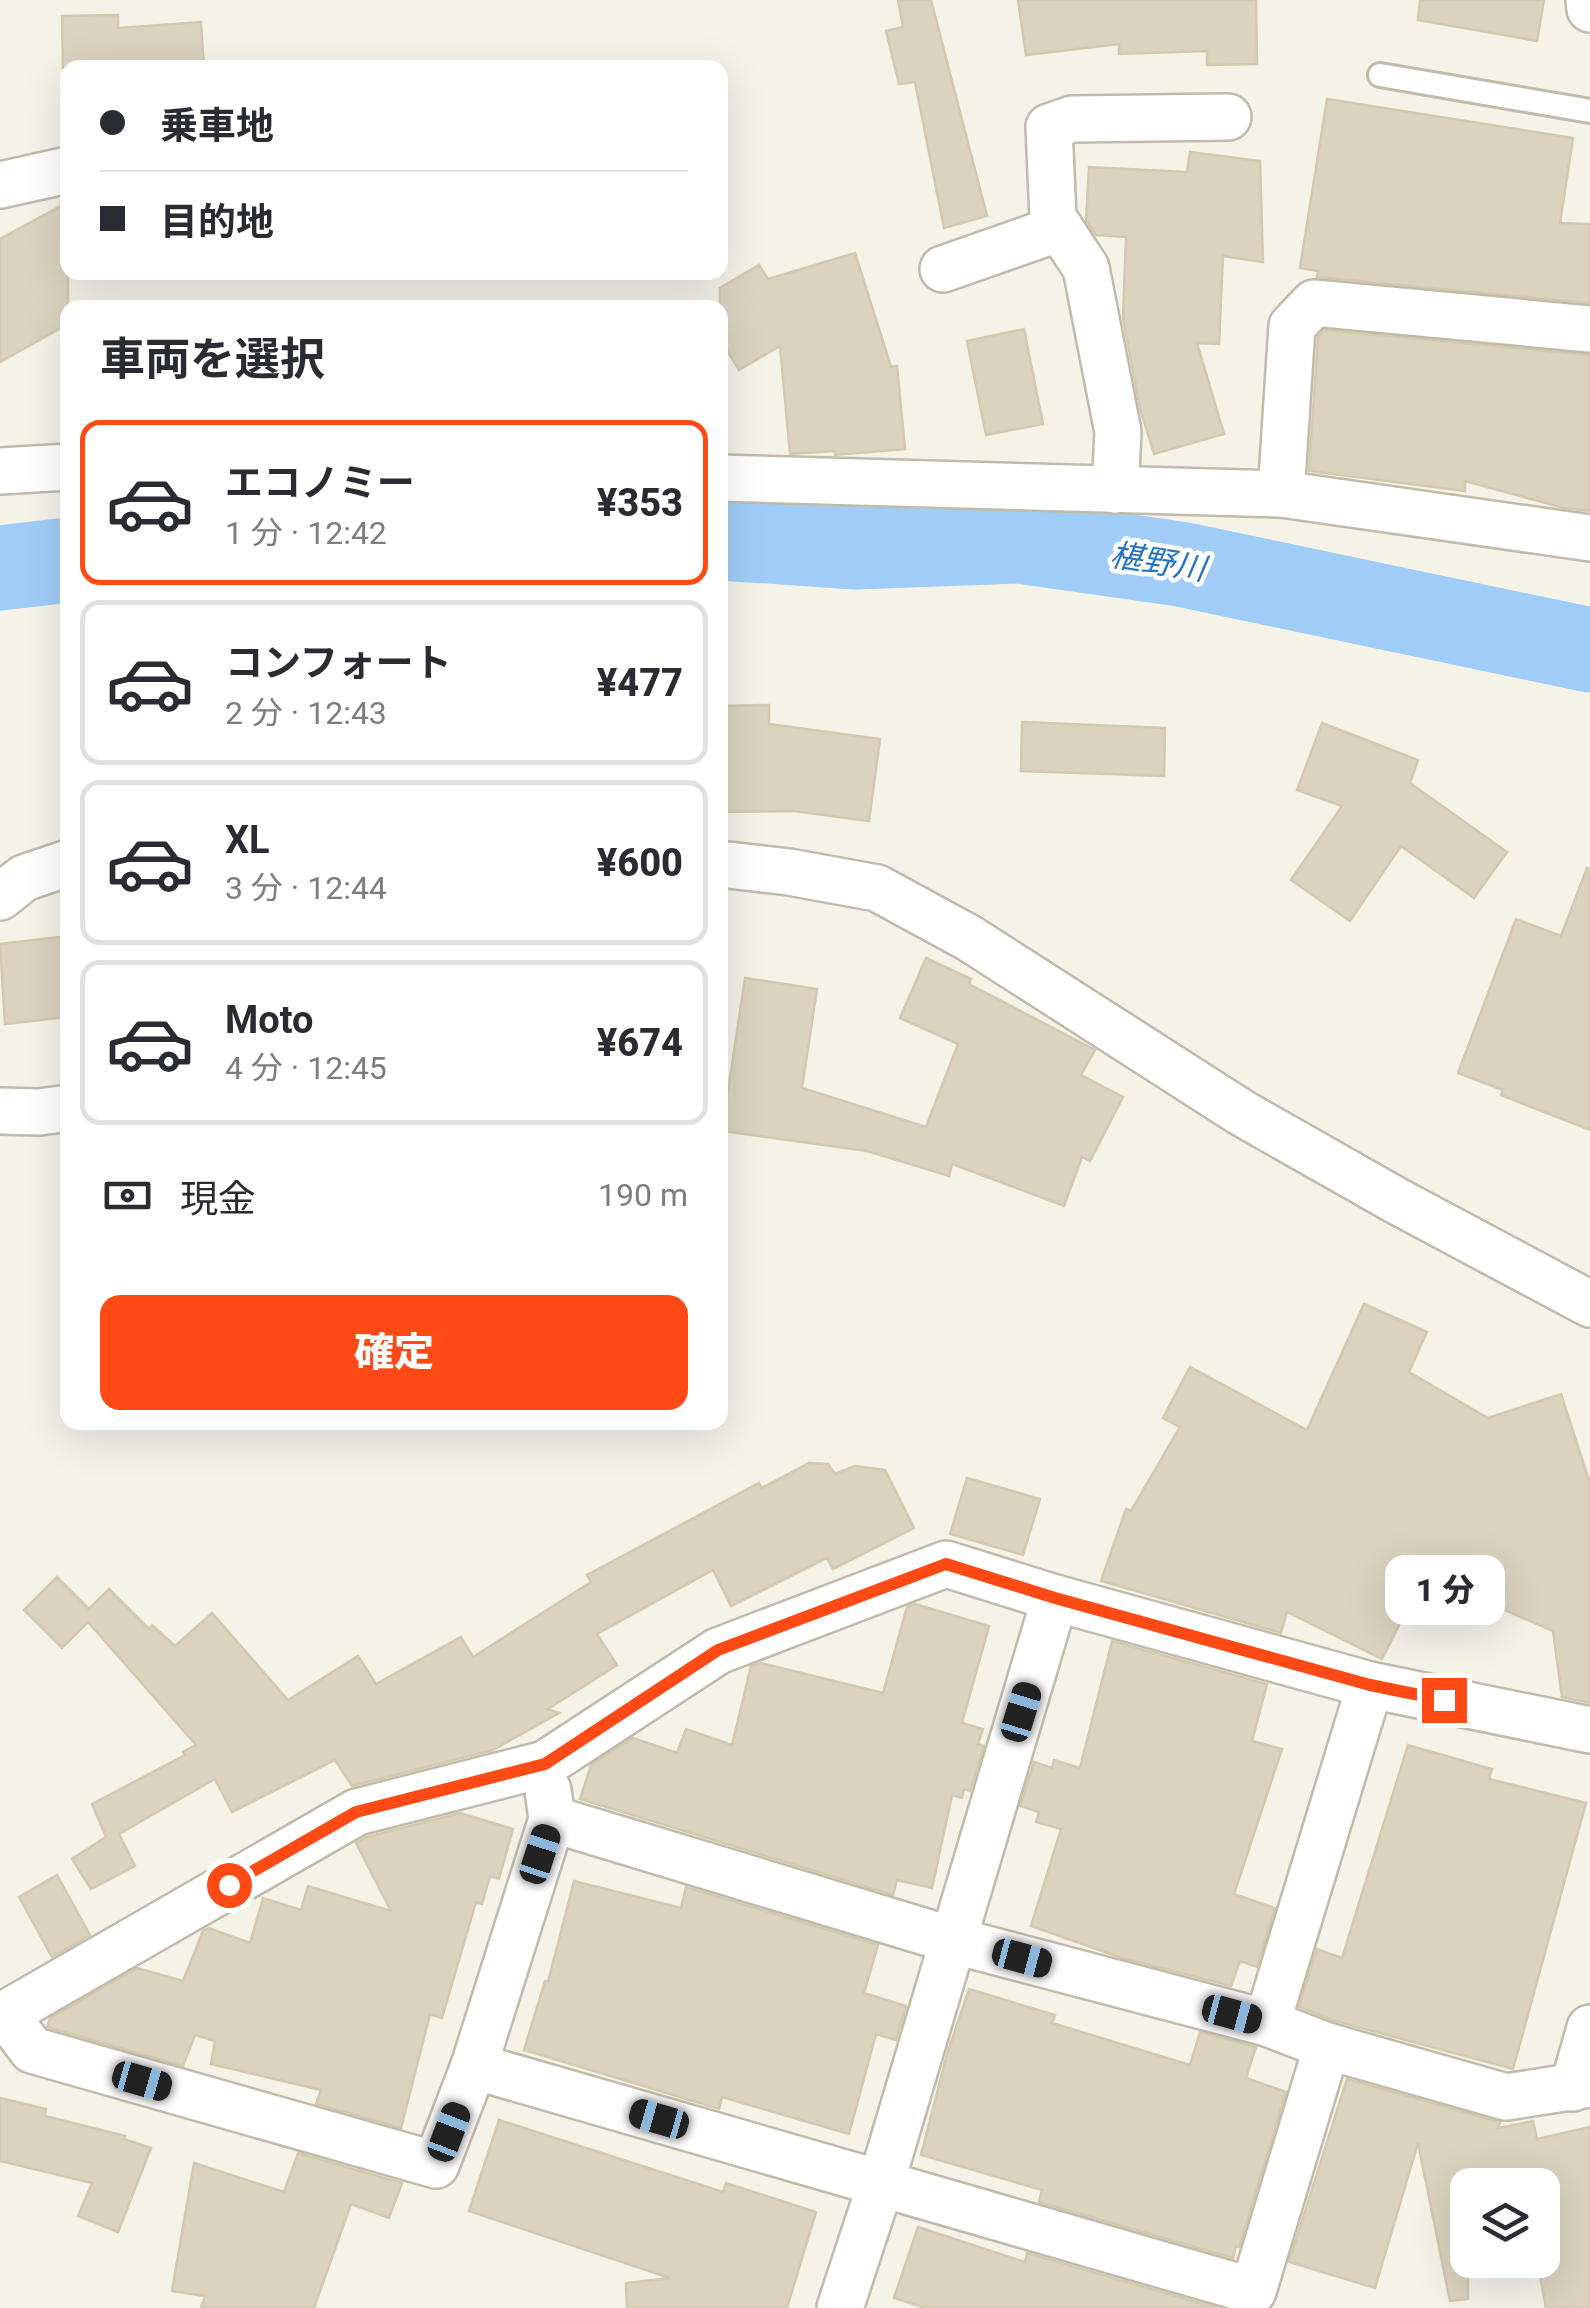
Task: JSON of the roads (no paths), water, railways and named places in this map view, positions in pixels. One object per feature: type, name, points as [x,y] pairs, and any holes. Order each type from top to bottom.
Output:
[{"type":"street","points":[[1588,0],[1590,9]]},
{"type":"street","points":[[1115,490],[1118,432],[1086,268],[1054,218],[1049,127],[1072,119],[1228,116]]},
{"type":"street","points":[[0,186],[60,172]]},
{"type":"street","points":[[943,269],[1060,228]]},
{"type":"street","points":[[1281,494],[1292,326],[1314,303],[1590,330]]},
{"type":"street","points":[[0,471],[60,467]]},
{"type":"street","points":[[728,478],[1281,494],[1590,538]]},
{"type":"street","points":[[728,865],[877,888],[969,938],[1242,1113],[1590,1304]]},
{"type":"street","points":[[0,898],[24,878],[60,866]]},
{"type":"street","points":[[0,1110],[60,1109]]},
{"type":"street","points":[[545,1764],[552,1819],[474,2066],[436,2165],[32,2050],[3,2016],[356,1812],[545,1764],[718,1650],[946,1564],[1370,1685],[1590,1730]]},
{"type":"street","points":[[840,2308],[881,2183],[1055,1598]]},
{"type":"street","points":[[1266,2023],[1370,1685]]},
{"type":"street","points":[[552,1819],[952,1940],[1266,2023],[1327,2046],[1506,2097],[1582,2086],[1590,2028]]},
{"type":"street","points":[[474,2066],[881,2183],[1251,2300],[1327,2046]]},
{"type":"lane","points":[[1380,75],[1590,111]]},
{"type":"waterway","name":"椹野川","points":[[728,539],[856,547],[1019,541],[1180,564],[1590,650]]},
{"type":"waterway","name":"椹野川","points":[[0,568],[60,561]]}]
